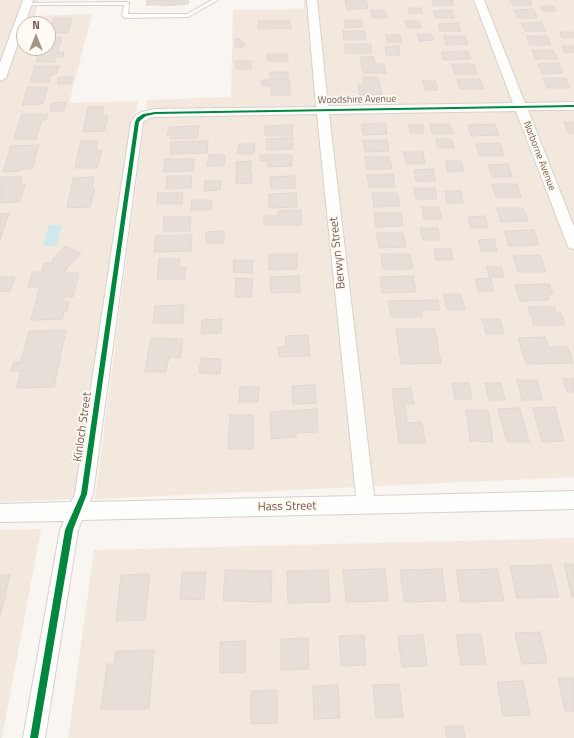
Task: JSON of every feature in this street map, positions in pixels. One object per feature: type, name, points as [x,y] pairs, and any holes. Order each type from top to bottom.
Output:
[{"type":"street","name":"Berwyn Street","points":[[312,0],[366,505]]},
{"type":"street","name":"Norborne Avenue","points":[[479,0],[574,244]]},
{"type":"street","points":[[0,78],[28,2]]},
{"type":"street","name":"Woodshire Avenue","points":[[142,117],[155,113],[574,106]]},
{"type":"street","name":"Kinloch Street","points":[[34,738],[69,530],[77,512],[85,487],[137,122],[142,117]]},
{"type":"street","name":"Hass Street","points":[[0,514],[574,500]]},
{"type":"lane","points":[[28,2],[127,3],[125,16],[188,15],[216,0]]},
{"type":"shaded area","points":[[0,0],[39,0],[35,16],[92,14],[69,103],[138,101],[76,499],[0,502]]},
{"type":"shaded area","points":[[304,0],[574,0],[574,477],[95,499],[147,100],[231,97],[233,10],[304,9]]},
{"type":"shaded area","points":[[41,529],[2,738],[0,738],[0,530]]},
{"type":"shaded area","points":[[574,538],[574,738],[68,738],[94,550]]},
{"type":"water","points":[[49,225],[62,225],[56,246],[43,246]]},
{"type":"building","points":[[147,0],[189,0],[188,4],[163,6],[164,5],[146,5]]},
{"type":"building","points":[[345,0],[366,0],[368,8],[347,10]]},
{"type":"building","points":[[432,0],[452,0],[453,5],[434,5]]},
{"type":"building","points":[[511,0],[530,0],[532,5],[513,5]]},
{"type":"building","points":[[541,6],[553,6],[556,11],[543,11]]},
{"type":"building","points":[[408,8],[421,8],[423,13],[409,13]]},
{"type":"building","points":[[534,9],[537,18],[518,18],[514,10]]},
{"type":"building","points":[[371,10],[385,10],[387,18],[372,18]]},
{"type":"building","points":[[452,10],[454,18],[436,18],[433,11]]},
{"type":"building","points":[[56,18],[72,18],[68,33],[56,33]]},
{"type":"building","points":[[344,20],[362,20],[363,27],[345,28]]},
{"type":"building","points":[[258,21],[290,21],[291,28],[258,29]]},
{"type":"building","points":[[405,21],[419,21],[421,28],[407,28]]},
{"type":"building","points":[[541,22],[545,31],[525,31],[521,23]]},
{"type":"building","points":[[458,23],[461,31],[440,31],[438,24]]},
{"type":"building","points":[[343,31],[365,31],[365,40],[344,40]]},
{"type":"building","points":[[560,32],[573,32],[574,38],[562,38]]},
{"type":"building","points":[[417,34],[431,34],[433,40],[419,41]]},
{"type":"building","points":[[386,35],[400,35],[401,42],[387,42]]},
{"type":"building","points":[[444,36],[465,36],[468,44],[446,45]]},
{"type":"building","points":[[527,36],[547,36],[551,45],[530,45]]},
{"type":"building","points":[[56,37],[62,37],[58,52],[64,52],[63,57],[56,57],[55,62],[36,62],[38,56],[56,56]]},
{"type":"building","points":[[235,39],[240,39],[240,42],[244,42],[244,47],[235,47]]},
{"type":"building","points":[[345,44],[371,44],[371,53],[345,53]]},
{"type":"building","points":[[399,46],[400,55],[386,55],[385,47]]},
{"type":"building","points":[[562,46],[574,46],[574,52],[565,53]]},
{"type":"building","points":[[532,50],[553,50],[558,59],[536,59]]},
{"type":"building","points":[[468,51],[471,59],[443,60],[441,52]]},
{"type":"building","points":[[267,54],[288,54],[288,61],[267,61]]},
{"type":"building","points":[[360,57],[374,57],[375,64],[384,64],[386,73],[363,73]]},
{"type":"building","points":[[236,61],[251,61],[251,69],[236,69]]},
{"type":"building","points":[[559,63],[563,73],[542,74],[538,64]]},
{"type":"building","points":[[452,64],[474,64],[477,74],[455,74]]},
{"type":"building","points":[[35,66],[59,66],[56,74],[51,75],[49,82],[30,82]]},
{"type":"building","points":[[270,72],[288,72],[288,78],[270,78]]},
{"type":"building","points":[[59,77],[73,77],[71,84],[57,84]]},
{"type":"building","points":[[363,77],[378,77],[382,95],[360,95],[358,85],[364,84]]},
{"type":"building","points":[[543,78],[566,78],[570,88],[547,88]]},
{"type":"building","points":[[289,79],[290,95],[271,95],[271,86],[262,86],[262,80]]},
{"type":"building","points":[[457,79],[480,79],[483,89],[460,89]]},
{"type":"building","points":[[423,81],[436,81],[438,90],[425,90]]},
{"type":"building","points":[[28,87],[48,87],[43,104],[22,105]]},
{"type":"building","points":[[66,102],[64,111],[50,111],[52,103]]},
{"type":"building","points":[[88,107],[104,107],[102,116],[108,116],[104,131],[83,132]]},
{"type":"building","points":[[22,114],[48,114],[46,120],[42,120],[36,139],[14,139]]},
{"type":"building","points":[[564,122],[574,122],[574,134],[569,134]]},
{"type":"building","points":[[385,123],[387,134],[363,135],[361,124]]},
{"type":"building","points":[[430,124],[450,124],[453,134],[432,134]]},
{"type":"building","points":[[495,124],[499,135],[471,136],[468,125]]},
{"type":"building","points":[[292,125],[293,136],[265,136],[265,126]]},
{"type":"building","points":[[409,125],[423,125],[424,133],[410,133]]},
{"type":"building","points":[[199,126],[197,138],[170,139],[170,135],[167,135],[169,127]]},
{"type":"building","points":[[293,138],[293,149],[267,150],[266,139]]},
{"type":"building","points":[[436,139],[451,139],[454,148],[438,148]]},
{"type":"building","points":[[363,140],[387,140],[389,151],[365,152]]},
{"type":"building","points":[[81,141],[98,141],[96,151],[102,150],[97,168],[75,168]]},
{"type":"building","points":[[208,141],[207,153],[170,154],[171,142]]},
{"type":"building","points":[[500,143],[504,156],[480,156],[476,144]]},
{"type":"building","points":[[239,144],[255,144],[254,154],[237,154]]},
{"type":"building","points":[[39,145],[32,169],[3,172],[11,146]]},
{"type":"building","points":[[404,152],[423,152],[425,164],[406,164]]},
{"type":"building","points":[[209,155],[225,155],[224,166],[207,166]]},
{"type":"building","points":[[260,155],[292,155],[292,166],[267,167],[267,161],[260,161]]},
{"type":"building","points":[[365,157],[389,157],[392,169],[367,169]]},
{"type":"building","points":[[165,159],[194,159],[193,171],[163,172]]},
{"type":"building","points":[[251,161],[251,171],[236,171],[236,162]]},
{"type":"building","points":[[446,161],[461,161],[464,171],[448,172]]},
{"type":"building","points":[[508,164],[512,177],[492,177],[488,165]]},
{"type":"building","points":[[433,169],[435,181],[416,181],[414,170]]},
{"type":"building","points":[[236,173],[252,173],[252,183],[236,184]]},
{"type":"building","points":[[393,174],[395,187],[369,187],[367,175]]},
{"type":"building","points":[[167,176],[192,176],[191,188],[166,189]]},
{"type":"building","points":[[295,176],[296,188],[271,189],[270,177]]},
{"type":"building","points":[[1,177],[22,177],[20,185],[25,185],[19,202],[0,203]]},
{"type":"building","points":[[94,177],[92,188],[95,188],[90,207],[67,208],[73,178]]},
{"type":"building","points":[[205,181],[221,181],[220,190],[204,191]]},
{"type":"building","points":[[492,184],[517,184],[521,197],[496,197]]},
{"type":"building","points":[[414,188],[435,188],[437,199],[416,199]]},
{"type":"building","points":[[445,191],[461,191],[463,203],[447,203]]},
{"type":"building","points":[[158,193],[183,193],[182,204],[157,204]]},
{"type":"building","points":[[296,193],[297,207],[269,208],[269,194]]},
{"type":"building","points":[[372,193],[397,193],[400,206],[374,207]]},
{"type":"building","points":[[192,200],[212,200],[211,210],[191,210]]},
{"type":"building","points":[[422,207],[439,207],[442,219],[424,219]]},
{"type":"building","points":[[497,208],[523,208],[528,221],[501,222]]},
{"type":"building","points":[[301,210],[302,225],[264,225],[264,216],[279,216],[278,211]]},
{"type":"building","points":[[9,213],[0,240],[0,214]]},
{"type":"building","points":[[374,213],[401,213],[403,226],[376,227]]},
{"type":"building","points":[[485,216],[488,228],[471,228],[468,217]]},
{"type":"building","points":[[164,217],[191,217],[190,231],[163,231]]},
{"type":"building","points":[[420,228],[438,228],[440,240],[423,240]]},
{"type":"building","points":[[534,230],[539,245],[509,246],[504,231]]},
{"type":"building","points":[[224,231],[224,243],[206,243],[206,232]]},
{"type":"building","points":[[376,233],[403,233],[406,247],[379,248]]},
{"type":"building","points":[[192,235],[191,251],[154,252],[156,236]]},
{"type":"building","points":[[494,239],[497,251],[481,251],[479,240]]},
{"type":"building","points":[[65,246],[81,253],[66,269],[65,273],[79,273],[73,297],[63,297],[62,302],[69,302],[67,312],[64,312],[62,319],[31,320],[40,287],[28,287],[32,272],[42,272],[44,263],[52,263],[53,258]]},
{"type":"building","points":[[434,249],[451,249],[453,260],[436,260]]},
{"type":"building","points":[[269,254],[297,254],[297,269],[269,270]]},
{"type":"building","points":[[381,254],[410,254],[413,269],[383,269]]},
{"type":"building","points":[[540,255],[546,272],[518,272],[513,256]]},
{"type":"building","points":[[159,259],[180,259],[179,267],[186,267],[185,279],[157,279]]},
{"type":"building","points":[[234,260],[253,260],[252,273],[233,272]]},
{"type":"building","points":[[487,267],[501,267],[504,277],[489,277]]},
{"type":"building","points":[[299,276],[300,292],[271,293],[270,277]]},
{"type":"building","points":[[413,276],[416,292],[382,293],[380,277]]},
{"type":"building","points":[[0,277],[15,277],[10,292],[0,291]]},
{"type":"building","points":[[236,278],[253,279],[251,297],[235,297]]},
{"type":"building","points":[[491,278],[494,291],[478,291],[475,279]]},
{"type":"building","points":[[549,284],[553,294],[547,295],[549,300],[520,301],[515,285]]},
{"type":"building","points":[[444,294],[461,294],[465,310],[447,310]]},
{"type":"building","points":[[438,300],[440,310],[421,310],[422,317],[391,317],[388,301]]},
{"type":"building","points":[[184,305],[183,323],[153,323],[155,306]]},
{"type":"building","points":[[528,307],[554,307],[556,313],[561,313],[565,325],[534,325]]},
{"type":"building","points":[[222,319],[221,333],[201,334],[202,320]]},
{"type":"building","points":[[482,319],[500,319],[504,334],[486,334]]},
{"type":"building","points":[[396,329],[435,329],[441,363],[401,364]]},
{"type":"building","points":[[66,330],[54,387],[16,388],[21,371],[11,371],[14,362],[21,362],[29,331]]},
{"type":"building","points":[[308,335],[310,356],[279,357],[278,347],[286,347],[285,336]]},
{"type":"building","points":[[545,337],[549,347],[568,347],[573,363],[526,364],[518,338]]},
{"type":"building","points":[[151,338],[183,339],[180,358],[169,357],[166,372],[145,372]]},
{"type":"building","points":[[201,358],[221,359],[220,374],[199,373]]},
{"type":"building","points":[[574,378],[574,392],[567,392],[563,379]]},
{"type":"building","points":[[517,380],[537,380],[542,400],[522,400]]},
{"type":"building","points":[[452,383],[469,383],[472,399],[455,399]]},
{"type":"building","points":[[485,383],[501,383],[505,400],[489,400]]},
{"type":"building","points":[[315,385],[316,403],[293,404],[292,386]]},
{"type":"building","points":[[240,387],[259,387],[258,402],[239,402]]},
{"type":"building","points":[[411,388],[414,404],[405,404],[407,423],[422,422],[425,443],[399,443],[392,389]]},
{"type":"building","points":[[555,407],[564,441],[542,442],[533,408]]},
{"type":"building","points":[[520,408],[529,442],[507,442],[498,409]]},
{"type":"building","points":[[317,409],[318,432],[296,433],[296,437],[271,439],[270,412]]},
{"type":"building","points":[[466,410],[488,410],[493,442],[470,441]]},
{"type":"building","points":[[230,415],[253,415],[253,449],[228,449]]},
{"type":"building","points":[[564,564],[574,564],[574,597],[572,597]]},
{"type":"building","points":[[551,565],[559,597],[517,598],[510,566]]},
{"type":"building","points":[[385,569],[388,601],[346,602],[343,570]]},
{"type":"building","points":[[442,569],[446,601],[404,602],[400,570]]},
{"type":"building","points":[[497,569],[504,601],[461,602],[456,570]]},
{"type":"building","points":[[225,570],[272,571],[271,602],[223,601]]},
{"type":"building","points":[[328,570],[330,602],[288,603],[287,571]]},
{"type":"building","points":[[182,572],[206,572],[204,599],[180,600]]},
{"type":"building","points":[[150,574],[145,620],[116,621],[121,575]]},
{"type":"building","points":[[0,575],[10,575],[0,617]]},
{"type":"building","points":[[540,632],[547,663],[522,664],[515,633]]},
{"type":"building","points":[[481,634],[486,664],[461,665],[456,635]]},
{"type":"building","points":[[364,635],[366,665],[341,666],[339,636]]},
{"type":"building","points":[[423,635],[427,666],[402,667],[398,636]]},
{"type":"building","points":[[308,638],[309,669],[281,670],[281,639]]},
{"type":"building","points":[[245,641],[245,672],[220,673],[220,642]]},
{"type":"building","points":[[154,650],[149,709],[101,709],[107,664],[114,664],[116,651]]},
{"type":"building","points":[[558,678],[574,678],[574,711],[565,711]]},
{"type":"building","points":[[523,681],[530,715],[503,716],[497,682]]},
{"type":"building","points":[[399,684],[403,717],[376,718],[373,685]]},
{"type":"building","points":[[338,685],[340,718],[314,719],[313,686]]},
{"type":"building","points":[[277,690],[277,723],[251,724],[251,691]]},
{"type":"building","points":[[445,726],[463,726],[465,738],[447,738]]},
{"type":"cycle path","points":[[34,738],[69,530],[84,494],[137,122],[139,119],[145,115],[155,113],[574,106]]}]
